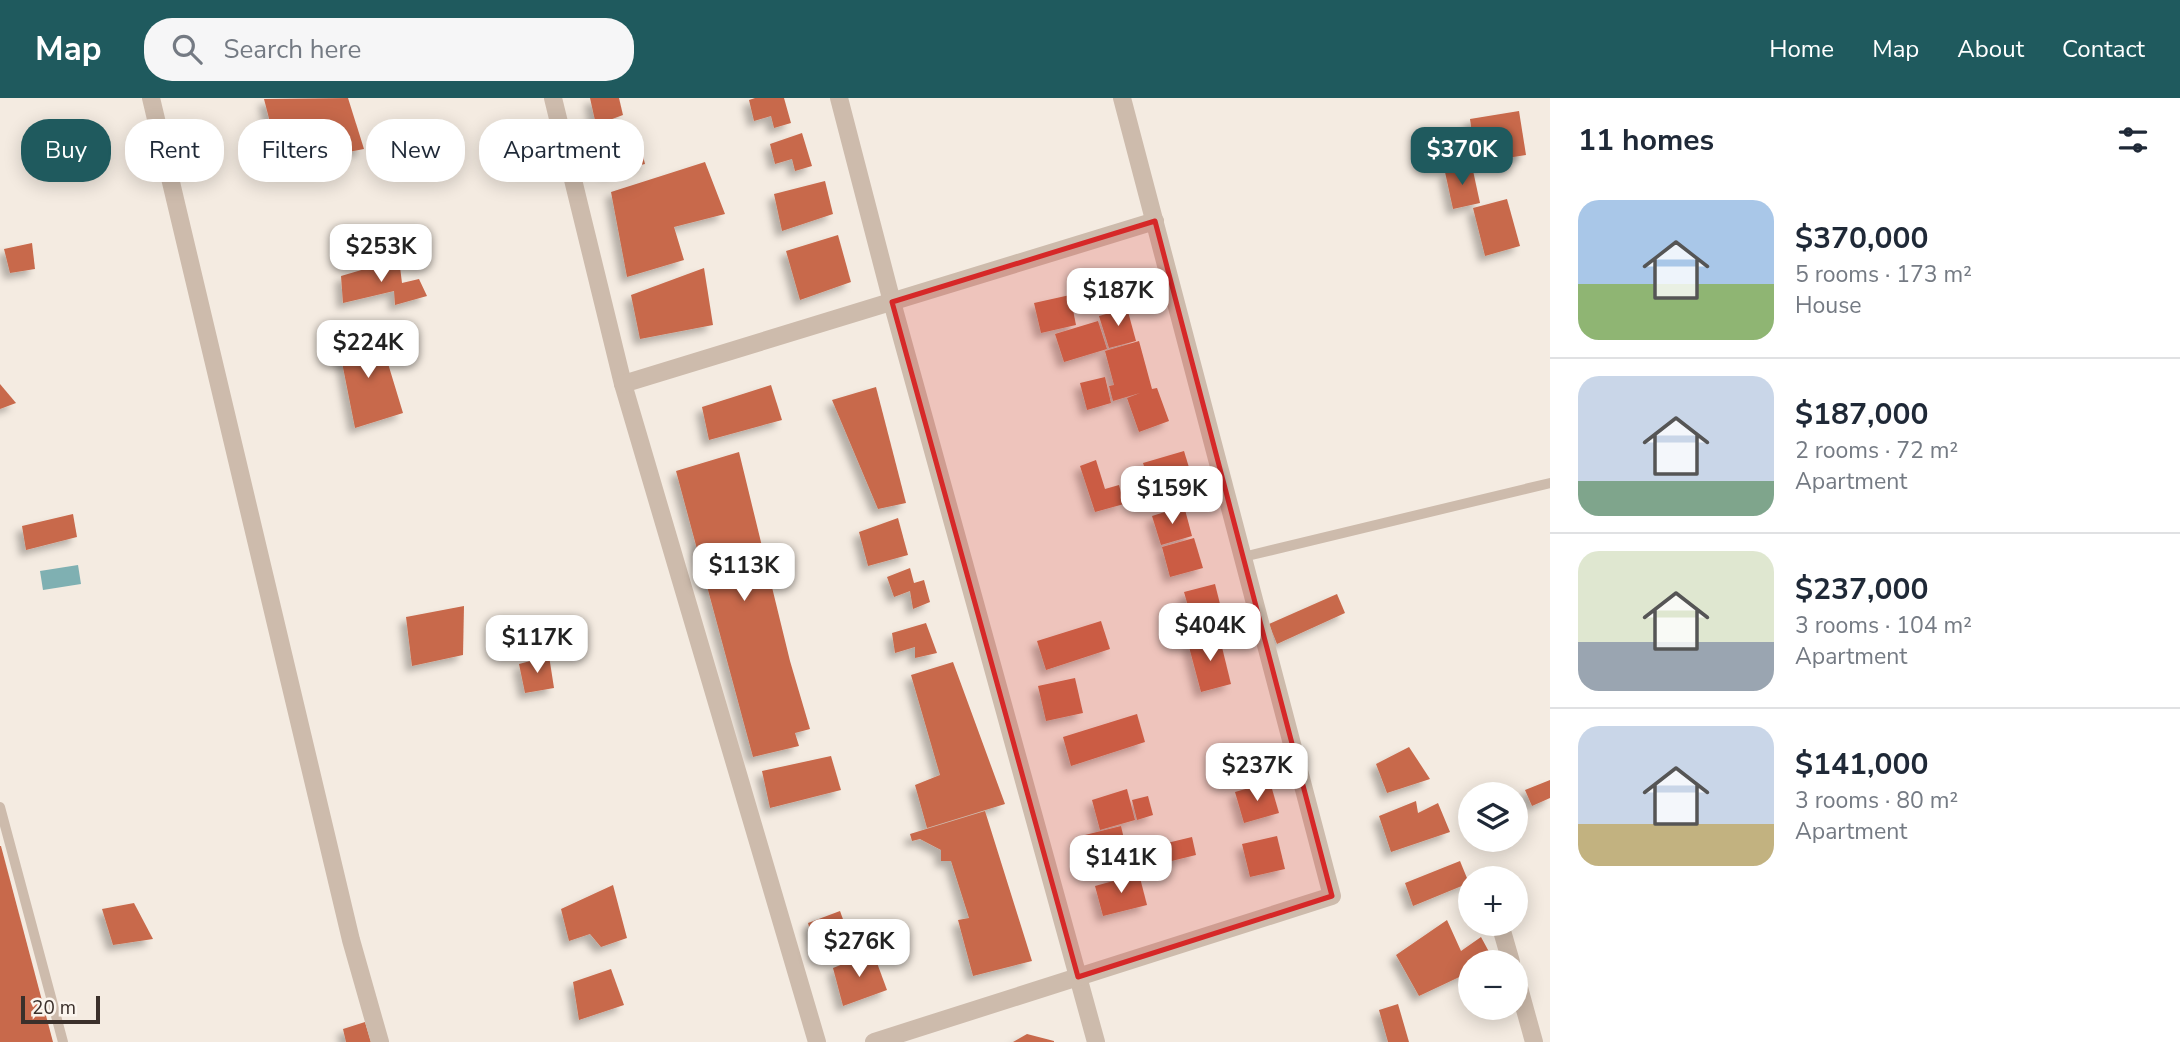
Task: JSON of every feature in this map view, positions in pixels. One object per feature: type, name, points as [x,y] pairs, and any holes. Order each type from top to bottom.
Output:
[{"type":"street","points":[[151,98],[348,927],[380,1042]]},
{"type":"street","points":[[553,98],[623,384],[817,1042]]},
{"type":"street","points":[[839,98],[892,302],[1096,1042]]},
{"type":"street","points":[[874,1042],[1332,895],[1122,98]]},
{"type":"street","points":[[623,384],[1155,221]]},
{"type":"street","points":[[1528,1020],[1534,1042]]},
{"type":"lane","points":[[1243,556],[1550,483]]},
{"type":"lane","points":[[0,807],[63,1042]]},
{"type":"highlighted area","points":[[1155,221],[1332,896],[1078,977],[892,302]]},
{"type":"water","points":[[78,565],[81,584],[43,590],[40,571]]},
{"type":"building","points":[[348,98],[364,149],[352,151],[352,119],[269,119],[264,99]]},
{"type":"building","points":[[590,98],[619,98],[623,115],[612,119],[595,119]]},
{"type":"building","points":[[784,98],[791,123],[774,128],[771,116],[754,121],[749,100]]},
{"type":"building","points":[[1519,111],[1526,155],[1476,163],[1470,119]]},
{"type":"building","points":[[802,133],[812,166],[795,171],[792,159],[775,164],[770,144]]},
{"type":"building","points":[[705,162],[725,214],[674,227],[684,260],[627,277],[611,192]]},
{"type":"building","points":[[1472,166],[1480,203],[1453,209],[1445,172]]},
{"type":"building","points":[[825,181],[833,214],[782,231],[774,194]]},
{"type":"building","points":[[1507,199],[1520,246],[1485,256],[1473,208]]},
{"type":"building","points":[[838,235],[851,282],[800,300],[786,251]]},
{"type":"building","points":[[32,243],[35,269],[10,273],[4,249]]},
{"type":"building","points":[[399,259],[402,283],[419,279],[427,296],[395,305],[394,291],[343,303],[341,276]]},
{"type":"building","points":[[704,268],[713,325],[640,339],[631,295]]},
{"type":"building","points":[[1070,295],[1076,325],[1041,333],[1034,303]]},
{"type":"building","points":[[1127,308],[1136,341],[1109,348],[1099,316]]},
{"type":"building","points":[[1098,321],[1107,349],[1064,362],[1055,334]]},
{"type":"building","points":[[366,326],[367,351],[383,347],[403,413],[355,428],[337,337]]},
{"type":"building","points":[[1139,341],[1152,389],[1157,388],[1169,421],[1139,432],[1127,398],[1140,393],[1113,401],[1109,386],[1114,385],[1105,351]]},
{"type":"building","points":[[1105,377],[1111,403],[1087,410],[1080,383]]},
{"type":"building","points":[[0,384],[16,403],[0,409]]},
{"type":"building","points":[[771,385],[782,420],[709,440],[702,407]]},
{"type":"building","points":[[876,387],[906,503],[878,509],[832,400]]},
{"type":"building","points":[[1184,451],[1194,484],[1153,496],[1143,463]]},
{"type":"building","points":[[739,452],[790,661],[810,729],[795,733],[799,746],[753,757],[676,471]]},
{"type":"building","points":[[1096,460],[1105,489],[1119,485],[1124,504],[1095,512],[1080,466]]},
{"type":"building","points":[[1184,506],[1192,536],[1161,545],[1152,516]]},
{"type":"building","points":[[73,514],[77,537],[26,550],[22,526]]},
{"type":"building","points":[[898,518],[908,555],[868,566],[859,532]]},
{"type":"building","points":[[1194,538],[1203,568],[1170,577],[1162,547]]},
{"type":"building","points":[[910,568],[914,583],[924,580],[930,602],[913,609],[910,591],[894,597],[887,577]]},
{"type":"building","points":[[1215,584],[1223,616],[1193,624],[1184,592]]},
{"type":"building","points":[[1337,594],[1345,613],[1277,644],[1269,624]]},
{"type":"building","points":[[464,606],[463,655],[412,666],[406,617]]},
{"type":"building","points":[[1101,621],[1110,649],[1046,670],[1037,641]]},
{"type":"building","points":[[926,623],[937,653],[915,658],[915,647],[895,653],[892,633]]},
{"type":"building","points":[[1219,635],[1231,684],[1201,692],[1188,643]]},
{"type":"building","points":[[549,656],[554,688],[525,693],[519,664]]},
{"type":"building","points":[[953,662],[1005,804],[927,828],[915,785],[940,775],[911,675]]},
{"type":"building","points":[[1075,678],[1083,713],[1046,721],[1038,686]]},
{"type":"building","points":[[1137,714],[1145,742],[1071,766],[1063,737]]},
{"type":"building","points":[[1409,747],[1430,779],[1387,793],[1376,764]]},
{"type":"building","points":[[831,756],[841,790],[770,808],[762,771]]},
{"type":"building","points":[[1550,780],[1550,798],[1532,806],[1528,789]]},
{"type":"building","points":[[1270,782],[1279,813],[1244,823],[1235,792]]},
{"type":"building","points":[[1127,789],[1135,820],[1100,830],[1092,800]]},
{"type":"building","points":[[1148,796],[1153,815],[1137,820],[1132,800]]},
{"type":"building","points":[[1416,801],[1418,813],[1438,803],[1450,832],[1391,852],[1379,816]]},
{"type":"building","points":[[985,811],[1032,961],[973,976],[958,920],[969,918],[951,861],[941,861],[941,850],[920,839],[912,841],[910,834]]},
{"type":"building","points":[[1121,826],[1129,860],[1094,869],[1085,835]]},
{"type":"building","points":[[1277,836],[1285,869],[1250,877],[1242,844]]},
{"type":"building","points":[[1192,837],[1196,855],[1113,879],[1110,867],[1144,856],[1142,849]]},
{"type":"building","points":[[1,846],[53,1042],[0,1042]]},
{"type":"building","points":[[1460,861],[1462,866],[1458,866],[1458,888],[1413,906],[1405,883]]},
{"type":"building","points":[[1139,874],[1147,905],[1103,916],[1095,886]]},
{"type":"building","points":[[613,885],[627,938],[601,947],[590,934],[569,941],[561,909]]},
{"type":"building","points":[[134,903],[153,939],[113,945],[102,909]]},
{"type":"building","points":[[840,911],[852,944],[818,958],[808,923]]},
{"type":"building","points":[[1447,920],[1461,950],[1458,950],[1458,978],[1419,996],[1396,955]]},
{"type":"building","points":[[1481,937],[1488,950],[1462,950]]},
{"type":"building","points":[[873,952],[887,990],[843,1006],[833,968]]},
{"type":"building","points":[[611,969],[624,1005],[579,1020],[573,982]]},
{"type":"building","points":[[1398,1004],[1409,1042],[1388,1042],[1379,1010]]},
{"type":"building","points":[[365,1022],[371,1042],[346,1042],[343,1029]]},
{"type":"building","points":[[1027,1034],[1054,1041],[1054,1042],[1013,1042]]}]
